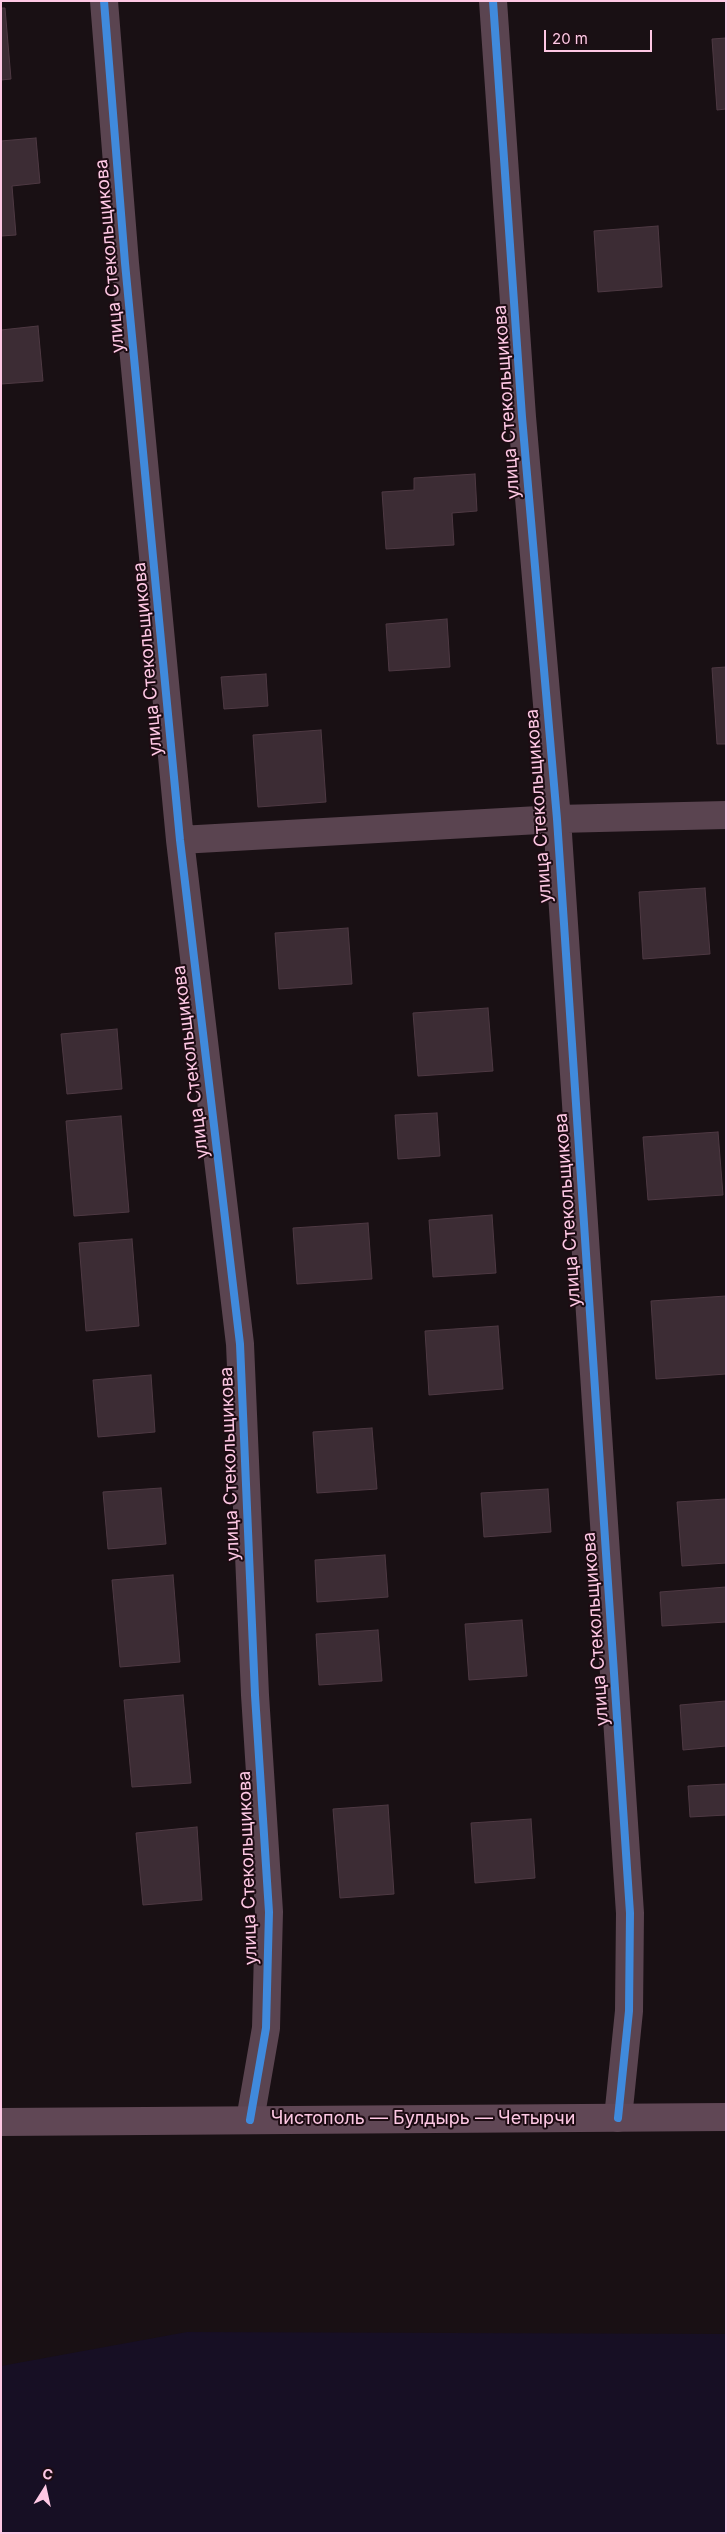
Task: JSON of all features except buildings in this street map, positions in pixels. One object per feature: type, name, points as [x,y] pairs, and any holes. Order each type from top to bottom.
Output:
[{"type":"street","name":"улица Стекольщикова","points":[[104,1],[126,272],[180,840],[240,1344],[255,1695],[269,1912],[266,2028],[250,2120]]},
{"type":"street","name":"улица Стекольщикова","points":[[493,1],[522,417],[556,819],[630,1913],[629,2011],[618,2118]]},
{"type":"street","points":[[180,840],[556,819],[726,815]]},
{"type":"street","name":"Чистополь — Булдырь — Четырчи","points":[[1,2122],[726,2117]]},
{"type":"shaded area","points":[[187,2332],[726,2334],[726,2533],[1,2533],[1,2366]]},
{"type":"cycle path","points":[[104,1],[125,263],[180,840],[240,1344],[255,1695],[269,1912],[266,2028],[250,2120]]},
{"type":"cycle path","points":[[493,1],[522,417],[557,819],[630,1913],[629,2011],[618,2118]]}]
